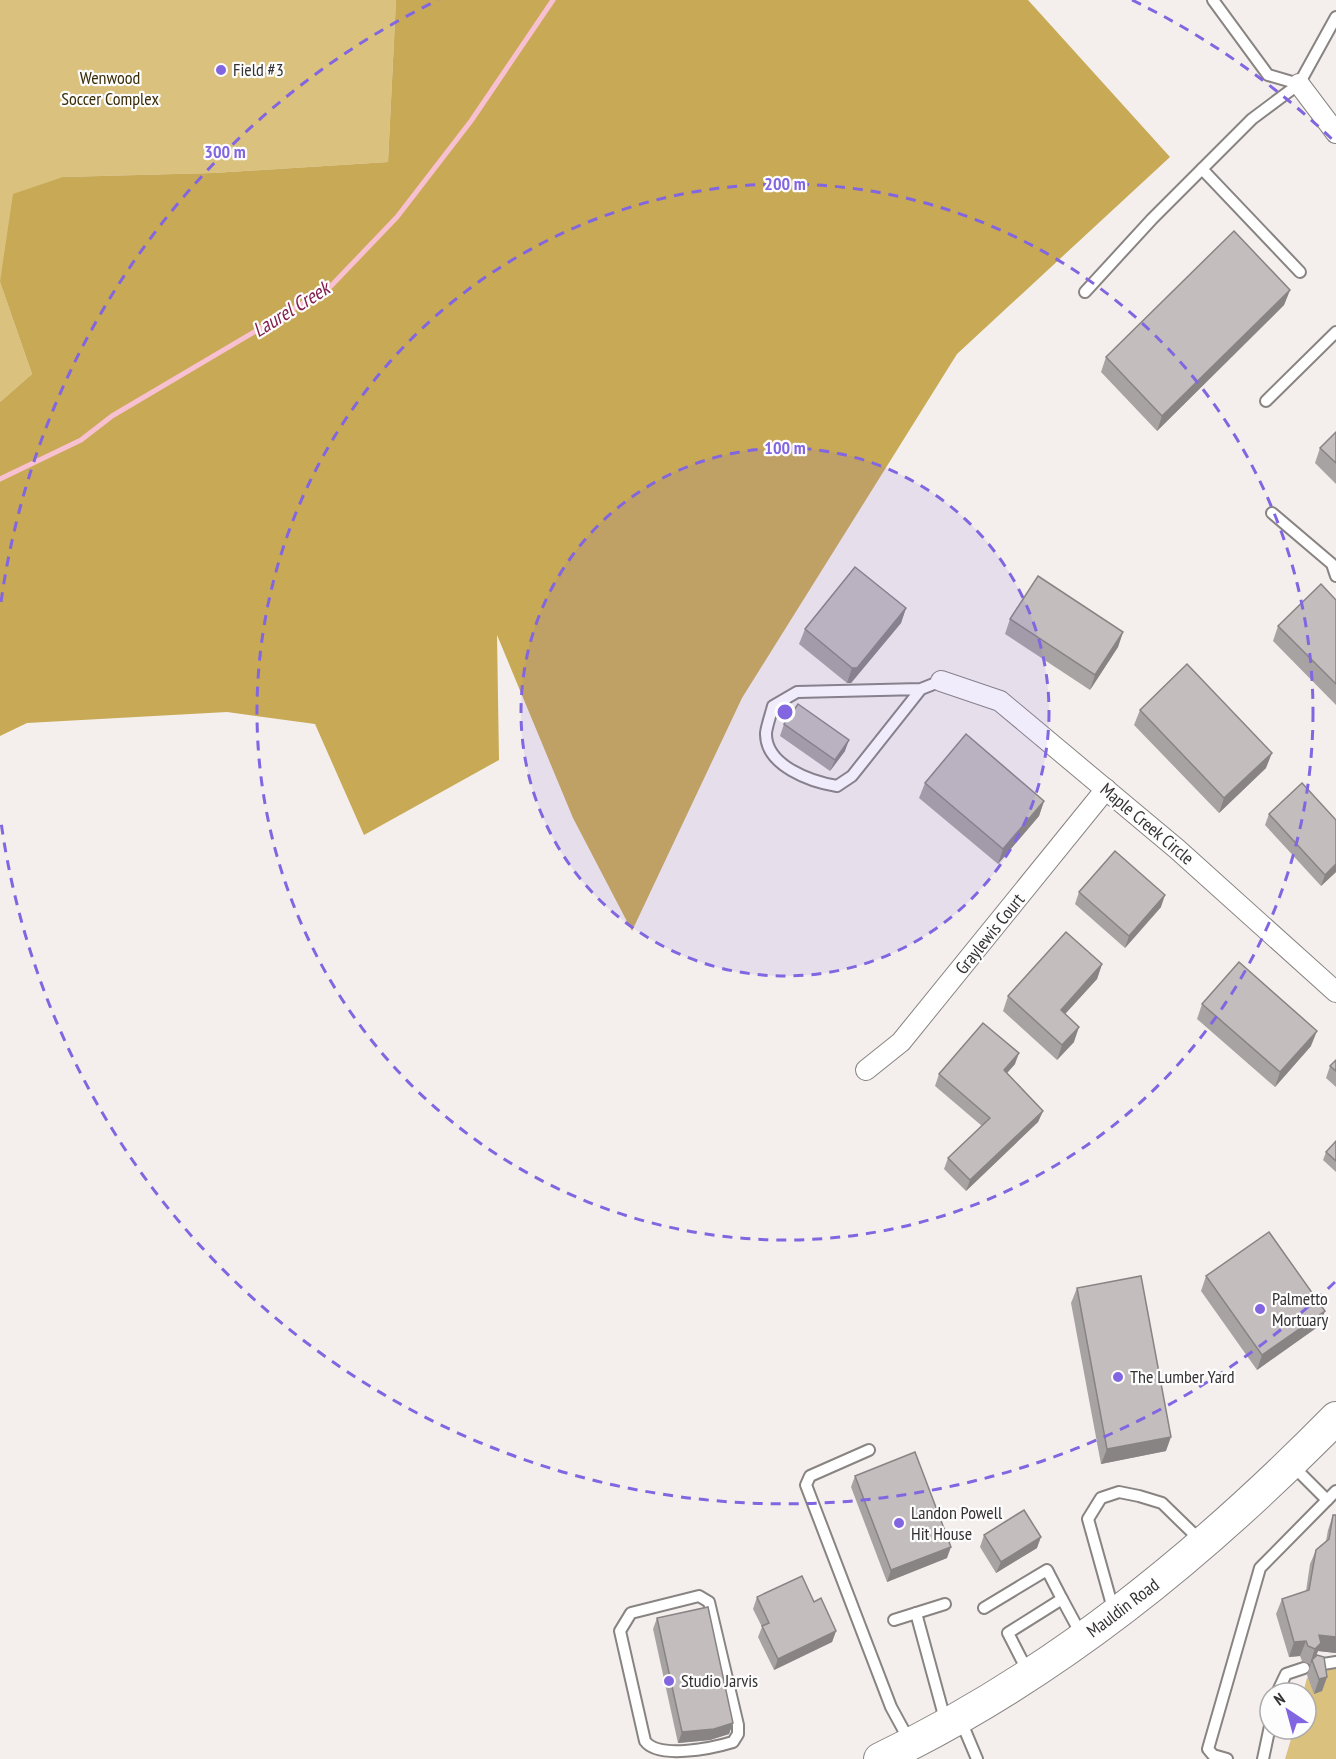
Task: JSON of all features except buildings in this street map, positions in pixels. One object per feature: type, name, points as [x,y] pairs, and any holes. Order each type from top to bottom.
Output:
[{"type":"main road","name":"Mauldin Road","points":[[897,1753],[1030,1674],[1115,1616],[1204,1544],[1291,1464],[1336,1418]]},
{"type":"street","points":[[1299,84],[1333,124]]},
{"type":"street","name":"Maple Creek Circle","points":[[941,681],[1000,701],[1178,849],[1336,992]]},
{"type":"street","name":"Graylewis Court","points":[[866,1070],[901,1042],[1106,789]]},
{"type":"lane","points":[[1213,0],[1268,75],[1299,84]]},
{"type":"lane","points":[[1086,292],[1152,219],[1252,120],[1299,84],[1336,17]]},
{"type":"lane","points":[[1202,169],[1300,272]]},
{"type":"lane","points":[[1266,401],[1336,333]]},
{"type":"lane","points":[[1272,513],[1332,564],[1336,576]]},
{"type":"lane","points":[[921,689],[852,776],[837,786],[819,783],[788,768],[774,754],[766,735],[773,706],[797,692],[921,689],[941,681]]},
{"type":"lane","points":[[869,1450],[810,1476],[806,1485],[891,1707],[897,1753]]},
{"type":"lane","points":[[1291,1464],[1327,1500]]},
{"type":"lane","points":[[1227,1759],[1213,1755],[1209,1749],[1260,1568],[1336,1491]]},
{"type":"lane","points":[[1115,1616],[1088,1519],[1101,1498],[1119,1492],[1162,1503],[1204,1544]]},
{"type":"lane","points":[[984,1608],[1047,1570],[1084,1638]]},
{"type":"lane","points":[[699,1596],[709,1602],[738,1725],[738,1734],[733,1742],[701,1755],[663,1756],[649,1750],[620,1631],[631,1613],[699,1596]]},
{"type":"lane","points":[[1030,1674],[1008,1633],[1062,1599]]},
{"type":"lane","points":[[894,1620],[945,1604]]},
{"type":"lane","points":[[916,1613],[952,1720],[977,1759]]},
{"type":"lane","points":[[1317,1665],[1336,1662]]},
{"type":"lane","points":[[1283,1681],[1286,1674],[1304,1668]]},
{"type":"lane","points":[[1263,1759],[1267,1741]]},
{"type":"green space","name":"Wenwood Soccer Complex","points":[[0,0],[396,0],[388,162],[213,173],[63,177],[0,282]]},
{"type":"green space","points":[[0,282],[32,374],[0,402]]},
{"type":"green space","points":[[1329,1668],[1336,1669],[1336,1759],[1285,1759],[1290,1741],[1318,1741],[1318,1681],[1306,1681],[1307,1678]]},
{"type":"shaded area","points":[[396,0],[1028,0],[1170,157],[957,354],[742,698],[632,931],[573,818],[497,635],[499,760],[364,835],[315,724],[227,712],[27,723],[0,736],[0,402],[32,374],[0,282],[13,194],[63,177],[213,173],[388,162]]},
{"type":"waterway","name":"Laurel Creek","points":[[0,479],[81,440],[112,416],[330,287],[397,217],[471,121],[553,0]]},
{"type":"place","name":"Field #3","points":[[221,70]]},
{"type":"place","name":"Palmetto Mortuary","points":[[1260,1309]]},
{"type":"place","name":"The Lumber Yard","points":[[1118,1377]]},
{"type":"place","name":"Landon Powell Hit House","points":[[899,1523]]},
{"type":"place","name":"Studio Jarvis","points":[[669,1681]]}]
